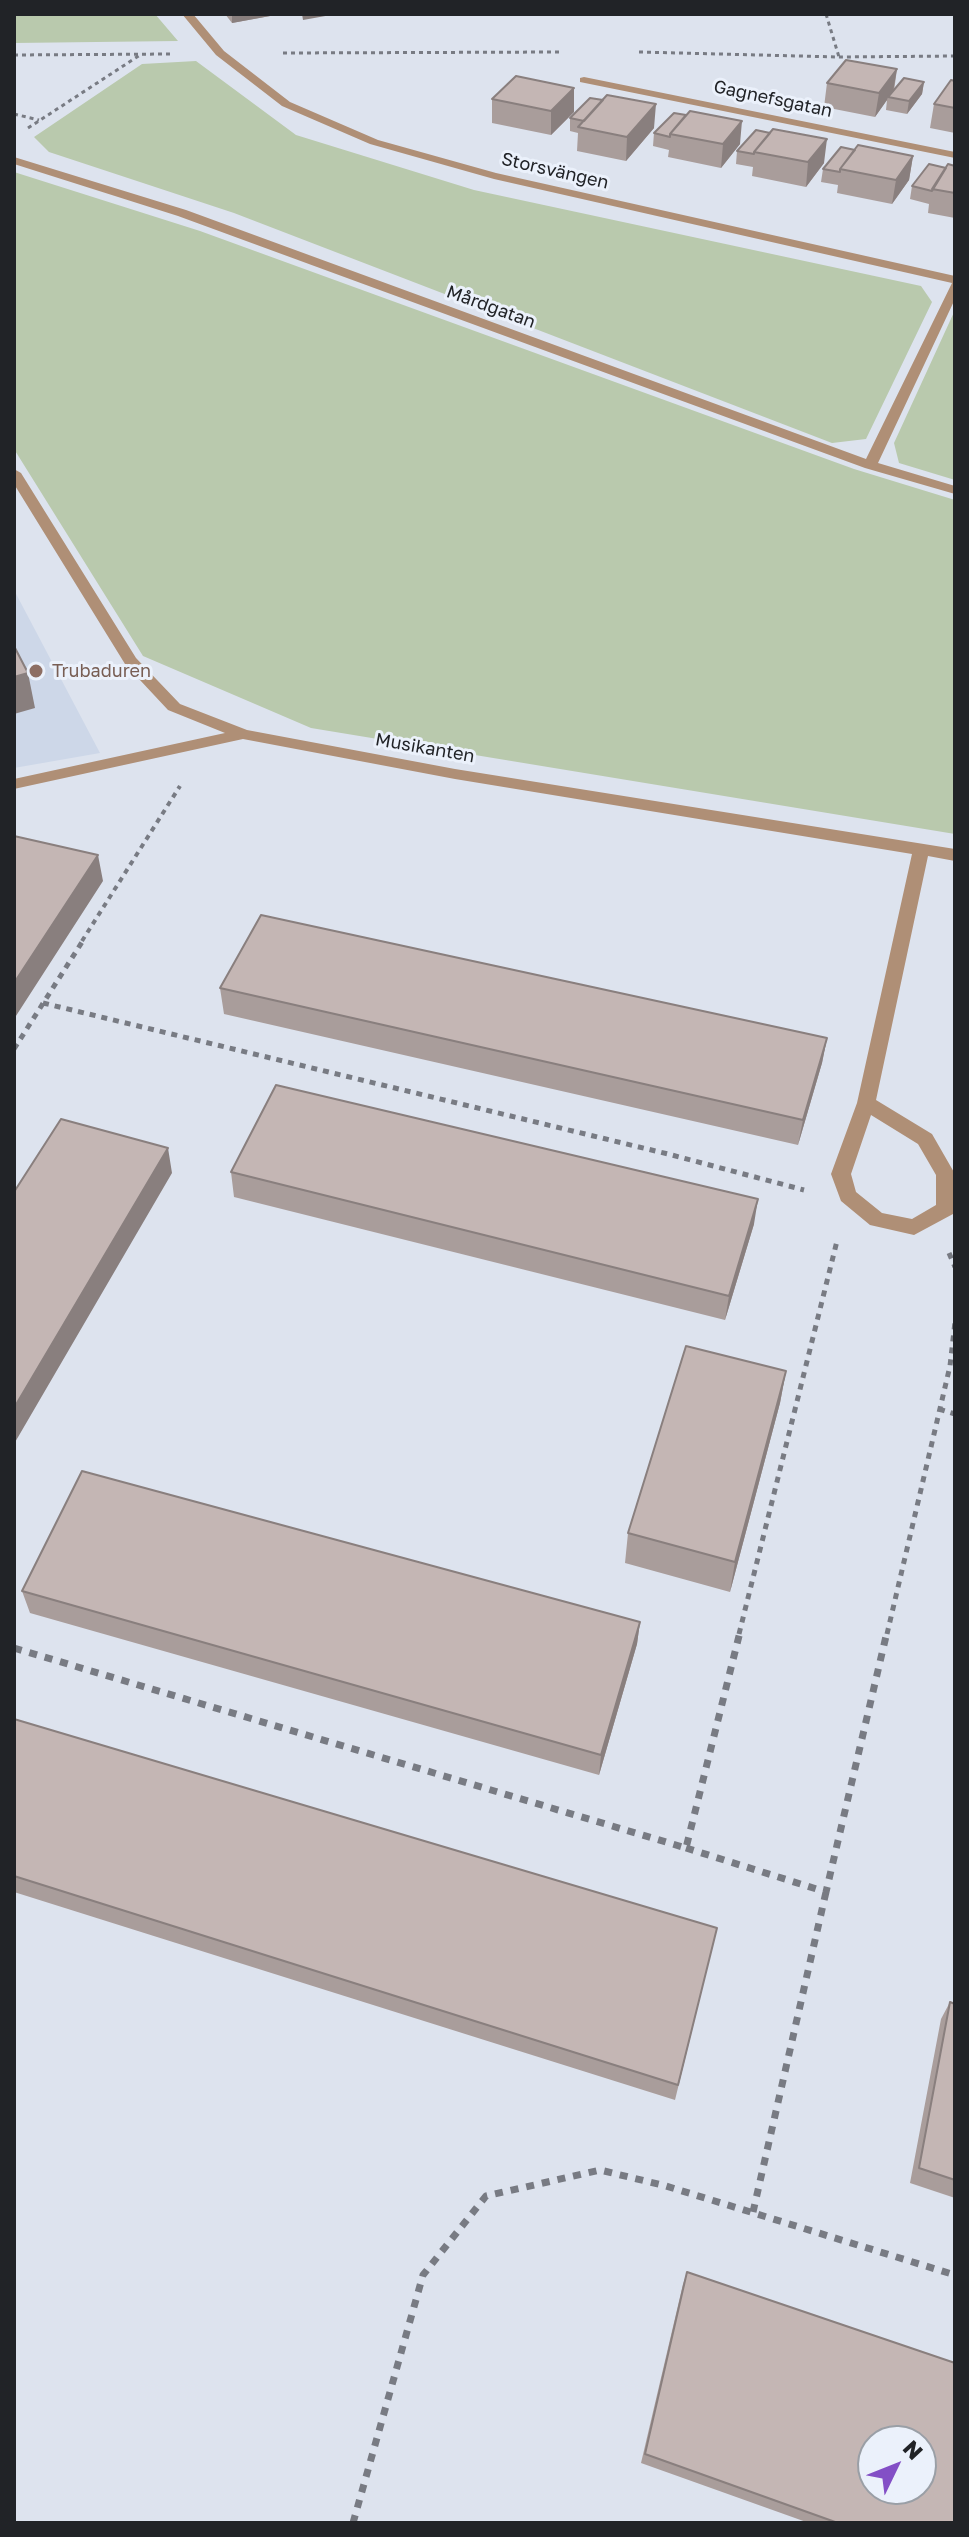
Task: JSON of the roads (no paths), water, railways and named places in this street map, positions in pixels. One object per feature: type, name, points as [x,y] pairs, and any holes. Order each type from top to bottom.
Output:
[{"type":"street","name":"Storsvängen","points":[[187,14],[220,53],[286,104],[374,142],[494,176],[955,283],[870,465]]},
{"type":"street","name":"Gagnefsgatan","points":[[584,80],[955,155]]},
{"type":"street","points":[[663,95],[669,82]]},
{"type":"street","name":"Mårdgatan","points":[[14,160],[182,213],[870,465],[955,490]]},
{"type":"street","name":"Musikanten","points":[[14,473],[130,661],[174,707],[243,734],[455,774],[955,855]]},
{"type":"street","points":[[14,784],[243,734]]},
{"type":"street","points":[[866,1103],[925,1139],[946,1175],[946,1209],[914,1227],[877,1220],[853,1203],[841,1174],[866,1103],[921,850]]},
{"type":"place","name":"Trubaduren","points":[[36,671]]}]
